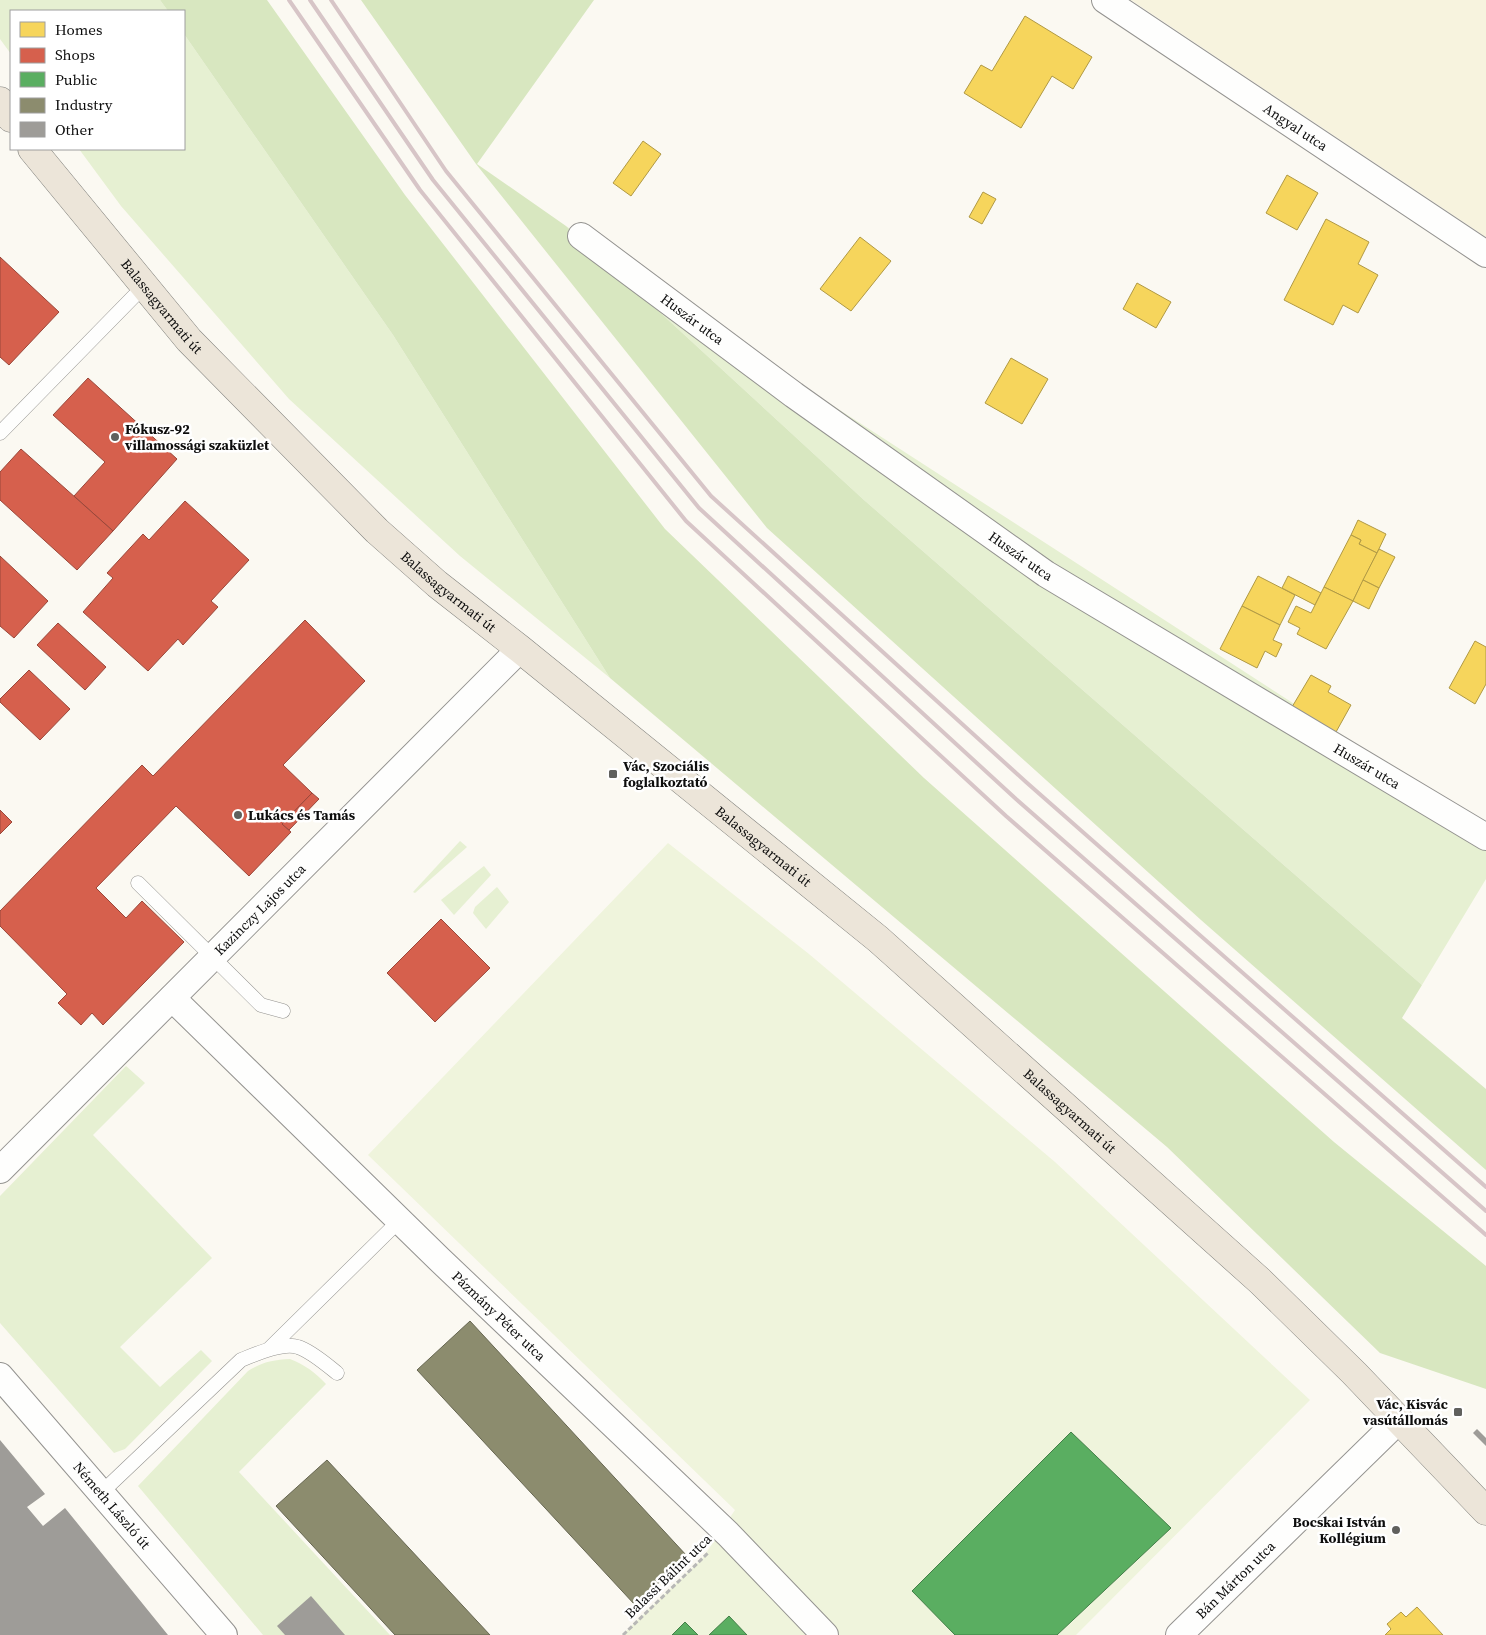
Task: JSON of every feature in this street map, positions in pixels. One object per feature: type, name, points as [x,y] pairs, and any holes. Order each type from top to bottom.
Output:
[{"type":"main road","points":[[0,101],[10,116]]},
{"type":"main road","name":"Balassagyarmati út","points":[[33,150],[189,340],[377,531],[438,584],[878,939],[1260,1281],[1354,1373],[1486,1511]]},
{"type":"street","name":"Angyal utca","points":[[1105,0],[1486,254]]},
{"type":"street","name":"Huszár utca","points":[[581,236],[794,395],[1046,574],[1486,838]]},
{"type":"street","name":"Kazinczy Lajos utca","points":[[0,1170],[520,649]]},
{"type":"street","name":"Pázmány Péter utca","points":[[172,998],[446,1266],[728,1534],[825,1635]]},
{"type":"street","name":"Németh László út","points":[[0,1376],[224,1635]]},
{"type":"street","name":"Bán Márton utca","points":[[1179,1635],[1399,1420]]},
{"type":"lane","points":[[0,433],[144,286]]},
{"type":"lane","points":[[138,883],[261,1005],[283,1011]]},
{"type":"lane","points":[[270,1348],[400,1220]]},
{"type":"lane","points":[[101,1493],[241,1360],[270,1348],[297,1346],[337,1373]]},
{"type":"path","name":"Balassi Bálint utca","points":[[623,1635],[728,1534]]},
{"type":"shaded area","points":[[1131,0],[1486,0],[1486,237]]},
{"type":"green space","points":[[0,0],[160,0],[167,10],[10,10],[10,53],[0,39]]},
{"type":"green space","points":[[160,0],[267,0],[405,195],[665,529],[924,778],[1334,1142],[1486,1266],[1486,1389],[1380,1353],[1167,1147],[610,678],[393,335],[185,35],[185,10],[167,10]]},
{"type":"green space","points":[[361,0],[594,0],[477,164],[566,226],[864,500],[1422,985],[1402,1018],[1486,1089],[1486,1170],[1201,920],[767,528],[476,164]]},
{"type":"green space","points":[[185,35],[393,335],[610,678],[460,556],[289,399],[121,206],[80,150],[185,150]]},
{"type":"green space","points":[[566,226],[716,330],[1486,828],[1486,879],[1422,985],[864,500]]},
{"type":"green space","points":[[460,841],[467,847],[415,893],[413,892]]},
{"type":"green space","points":[[668,843],[809,954],[1055,1162],[1310,1400],[1076,1635],[622,1635],[702,1559],[735,1510],[368,1155]]},
{"type":"green space","points":[[484,866],[491,875],[454,915],[441,900]]},
{"type":"green space","points":[[497,887],[509,902],[486,929],[473,913],[475,907]]},
{"type":"green space","points":[[126,1066],[145,1083],[93,1135],[212,1258],[120,1347],[160,1387],[201,1350],[212,1361],[125,1449],[114,1453],[0,1323],[0,1196]]},
{"type":"green space","points":[[290,1359],[310,1369],[326,1384],[239,1472],[390,1635],[263,1635],[138,1486],[248,1371],[268,1362]]},
{"type":"building: Homes","points":[[1025,16],[1092,57],[1073,89],[1052,76],[1021,128],[964,93],[981,65],[992,71]]},
{"type":"building: Homes","points":[[643,141],[661,154],[631,196],[613,183]]},
{"type":"building: Homes","points":[[1287,175],[1318,193],[1297,230],[1266,213]]},
{"type":"building: Homes","points":[[983,192],[996,199],[982,224],[969,217]]},
{"type":"building: Homes","points":[[1326,219],[1369,242],[1358,264],[1378,275],[1358,313],[1343,305],[1333,325],[1284,300]]},
{"type":"building: Homes","points":[[860,237],[891,261],[851,311],[820,289]]},
{"type":"building: Homes","points":[[1137,283],[1171,302],[1156,328],[1123,309]]},
{"type":"building: Homes","points":[[1011,358],[1048,379],[1022,424],[985,403]]},
{"type":"building: Homes","points":[[1358,520],[1386,534],[1377,553],[1359,544],[1361,540],[1351,535]]},
{"type":"building: Homes","points":[[1351,535],[1361,540],[1359,544],[1377,553],[1353,601],[1324,587]]},
{"type":"building: Homes","points":[[1379,549],[1395,557],[1379,588],[1363,580]]},
{"type":"building: Homes","points":[[1258,576],[1295,595],[1280,625],[1242,606]]},
{"type":"building: Homes","points":[[1288,576],[1321,593],[1315,605],[1282,588]]},
{"type":"building: Homes","points":[[1363,580],[1379,588],[1369,609],[1353,601]]},
{"type":"building: Homes","points":[[1324,587],[1353,601],[1326,649],[1297,634],[1300,628],[1288,622],[1296,606],[1311,613]]},
{"type":"building: Homes","points":[[1242,606],[1280,625],[1273,640],[1282,644],[1276,657],[1265,651],[1257,668],[1220,649]]},
{"type":"building: Homes","points":[[1475,641],[1486,647],[1486,684],[1475,704],[1449,688]]},
{"type":"building: Homes","points":[[1311,675],[1331,686],[1328,692],[1351,705],[1336,732],[1292,707]]},
{"type":"building: Homes","points":[[1417,1607],[1443,1635],[1385,1635],[1391,1629],[1387,1624],[1401,1612],[1406,1617]]},
{"type":"building: Shops","points":[[0,257],[59,312],[9,365],[0,357]]},
{"type":"building: Shops","name":"Fókusz-92 villamossági szaküzlet","points":[[88,378],[177,459],[113,531],[74,496],[105,462],[53,415]]},
{"type":"building: Shops","points":[[21,449],[113,531],[77,570],[0,500],[0,472]]},
{"type":"building: Shops","points":[[185,501],[249,560],[211,601],[218,607],[183,645],[178,639],[148,671],[83,612],[113,578],[107,573],[143,534],[149,540]]},
{"type":"building: Shops","points":[[0,556],[48,601],[14,638],[0,626]]},
{"type":"building: Shops","name":"Lukács és Tamás","points":[[305,620],[365,681],[283,765],[312,793],[282,824],[291,832],[249,876],[176,806],[96,888],[126,918],[142,901],[184,942],[103,1025],[92,1013],[81,1025],[58,1003],[67,994],[0,926],[0,911],[142,765],[153,776]]},
{"type":"building: Shops","points":[[58,623],[106,667],[85,690],[37,645]]},
{"type":"building: Shops","points":[[29,670],[70,709],[40,740],[0,702],[0,699]]},
{"type":"building: Shops","points":[[312,793],[319,799],[289,830],[282,824]]},
{"type":"building: Shops","points":[[0,810],[12,822],[0,834]]},
{"type":"building: Shops","points":[[441,919],[490,968],[435,1022],[387,973]]},
{"type":"building: Public","points":[[1071,1432],[1171,1528],[1057,1635],[955,1635],[912,1591]]},
{"type":"building: Public","points":[[729,1616],[747,1635],[709,1635]]},
{"type":"building: Public","points":[[685,1622],[698,1635],[672,1635]]},
{"type":"building: Industry","points":[[470,1321],[687,1556],[635,1605],[417,1370]]},
{"type":"building: Industry","points":[[327,1460],[490,1635],[395,1635],[276,1506]]},
{"type":"building: Other","points":[[1477,1429],[1486,1438],[1486,1446],[1473,1433]]},
{"type":"building: Other","points":[[0,1440],[45,1494],[27,1507],[43,1526],[65,1508],[168,1635],[0,1635]]},
{"type":"building: Other","points":[[311,1596],[345,1635],[285,1635],[277,1626]]},
{"type":"railway","points":[[289,0],[420,190],[686,521],[1006,816],[1486,1235]]},
{"type":"railway","points":[[310,0],[433,180],[699,508],[1016,799],[1486,1211]]},
{"type":"railway","points":[[331,0],[446,171],[711,496],[1026,782],[1486,1187]]},
{"type":"place","name":"Fókusz-92 villamossági szaküzlet","points":[[115,437]]},
{"type":"place","name":"Vác, Szociális foglalkoztató","points":[[613,774]]},
{"type":"place","name":"Lukács és Tamás","points":[[238,815]]},
{"type":"place","name":"Vác, Kisvác vasútállomás","points":[[1458,1412]]},
{"type":"place","name":"Bocskai István Kollégium","points":[[1396,1530]]}]
